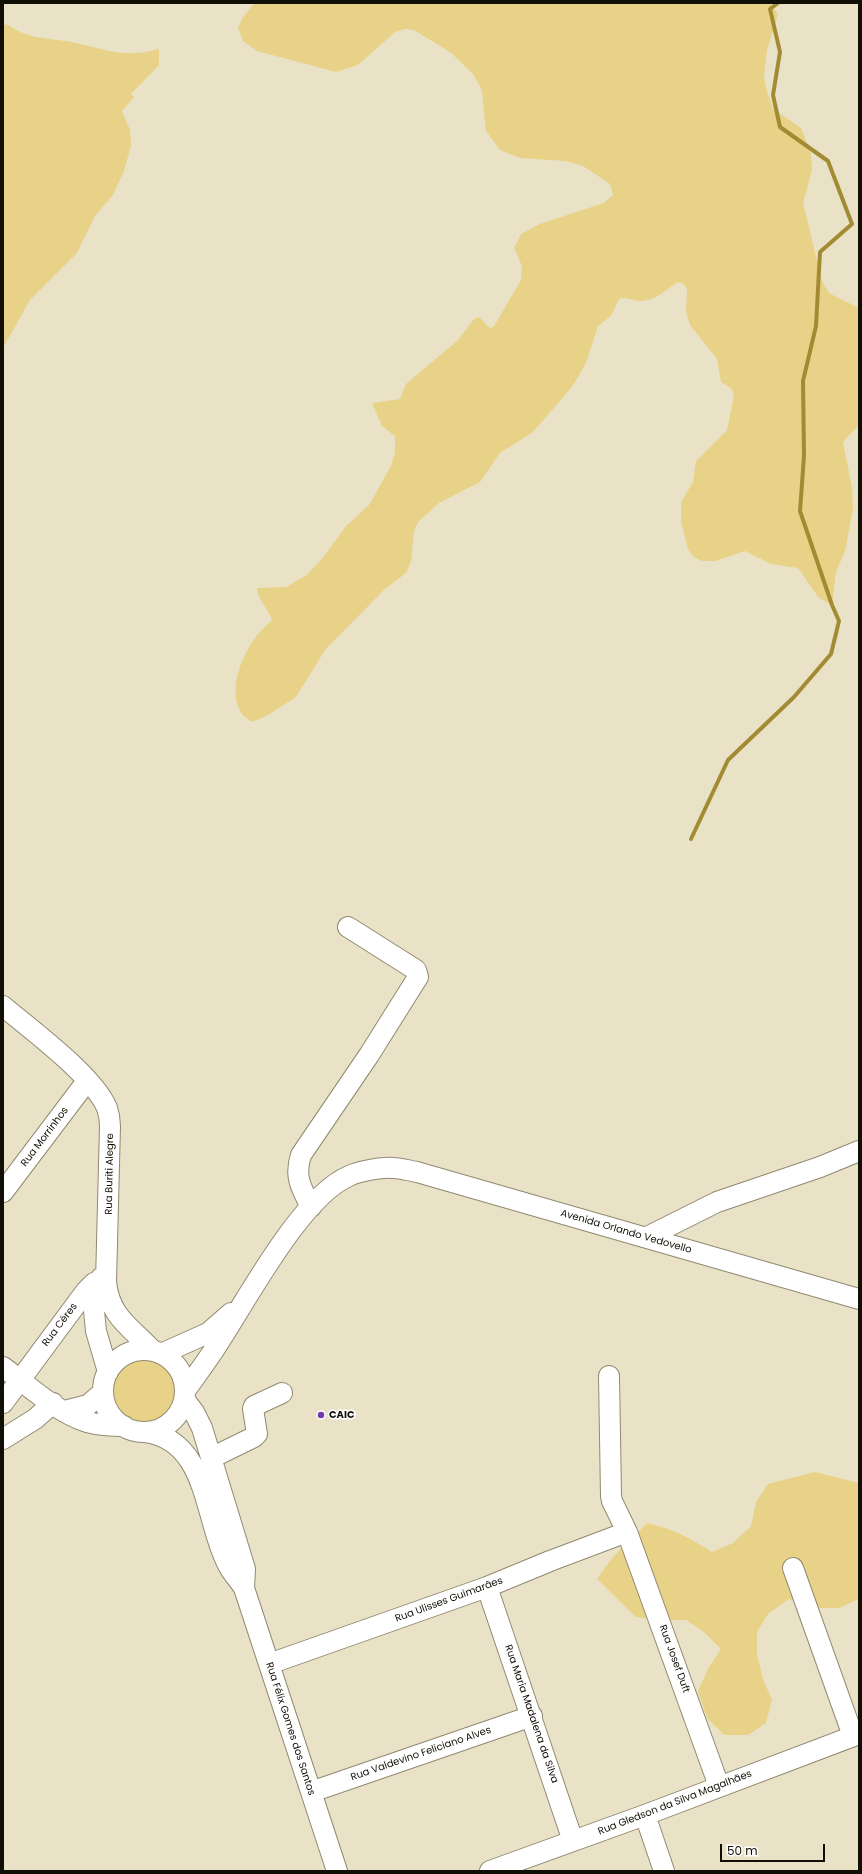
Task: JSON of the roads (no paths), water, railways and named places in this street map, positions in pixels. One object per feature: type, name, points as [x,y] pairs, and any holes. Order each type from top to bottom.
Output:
[{"type":"street","points":[[3,1367],[59,1407],[86,1421],[102,1425],[124,1426],[145,1432],[158,1429],[170,1422],[179,1412],[184,1395],[222,1338],[242,1304],[292,1230],[311,1207],[298,1177],[297,1166],[301,1155],[369,1055],[418,976],[416,970],[348,927]]},
{"type":"street","name":"Rua Buriti Alegre","points":[[3,1006],[70,1063],[100,1097],[108,1112],[110,1126],[108,1253],[103,1281],[94,1311],[96,1332],[108,1372]]},
{"type":"street","name":"Rua Morrinhos","points":[[3,1192],[87,1081]]},
{"type":"street","points":[[647,1237],[717,1202],[820,1167],[859,1151]]},
{"type":"street","name":"Avenida Orlando Vedovello","points":[[311,1207],[337,1182],[349,1176],[393,1167],[417,1172],[647,1237],[859,1299]]},
{"type":"street","name":"Rua Buriti Alegre","points":[[103,1281],[114,1311],[122,1323],[157,1353]]},
{"type":"street","name":"Rua Céres","points":[[3,1403],[86,1290],[94,1283],[103,1281]]},
{"type":"street","points":[[124,1426],[109,1412],[105,1403],[103,1392],[105,1378],[108,1372],[122,1356],[132,1352],[157,1353],[208,1333],[242,1304]]},
{"type":"street","points":[[157,1353],[171,1360],[178,1369],[183,1380],[184,1395]]},
{"type":"street","name":"Rua Josef Duft","points":[[609,1376],[612,1502],[627,1532],[719,1786]]},
{"type":"street","points":[[3,1439],[34,1419],[59,1407],[88,1405],[103,1392]]},
{"type":"street","points":[[211,1458],[254,1438],[258,1429],[252,1409],[254,1406],[282,1393]]},
{"type":"street","name":"Rua Félix Gomes dos Santos","points":[[184,1395],[202,1428],[245,1569],[244,1588]]},
{"type":"street","name":"Rua Félix Gomes dos Santos","points":[[145,1432],[156,1433],[166,1438],[183,1452],[194,1466],[228,1564],[244,1588],[337,1871]]},
{"type":"street","name":"Rua Ulisses Guimarães","points":[[269,1664],[488,1587],[550,1561],[627,1532]]},
{"type":"street","points":[[793,1568],[856,1735]]},
{"type":"street","name":"Rua Maria Madalena da Silva","points":[[488,1587],[573,1841]]},
{"type":"street","name":"Rua Valdevino Feliciano Alves","points":[[311,1792],[532,1716]]},
{"type":"street","name":"Rua Gledson da Silva Magalhães","points":[[490,1871],[645,1815],[856,1735]]},
{"type":"street","points":[[645,1815],[664,1871]]},
{"type":"waterway","points":[[691,839],[728,760],[794,697],[831,654],[839,621],[832,605],[800,511],[804,456],[803,381],[816,326],[820,252],[852,224],[828,161],[780,127],[773,95],[780,52],[770,9],[778,3]]},
{"type":"place","name":"CAIC","points":[[321,1415]]}]
